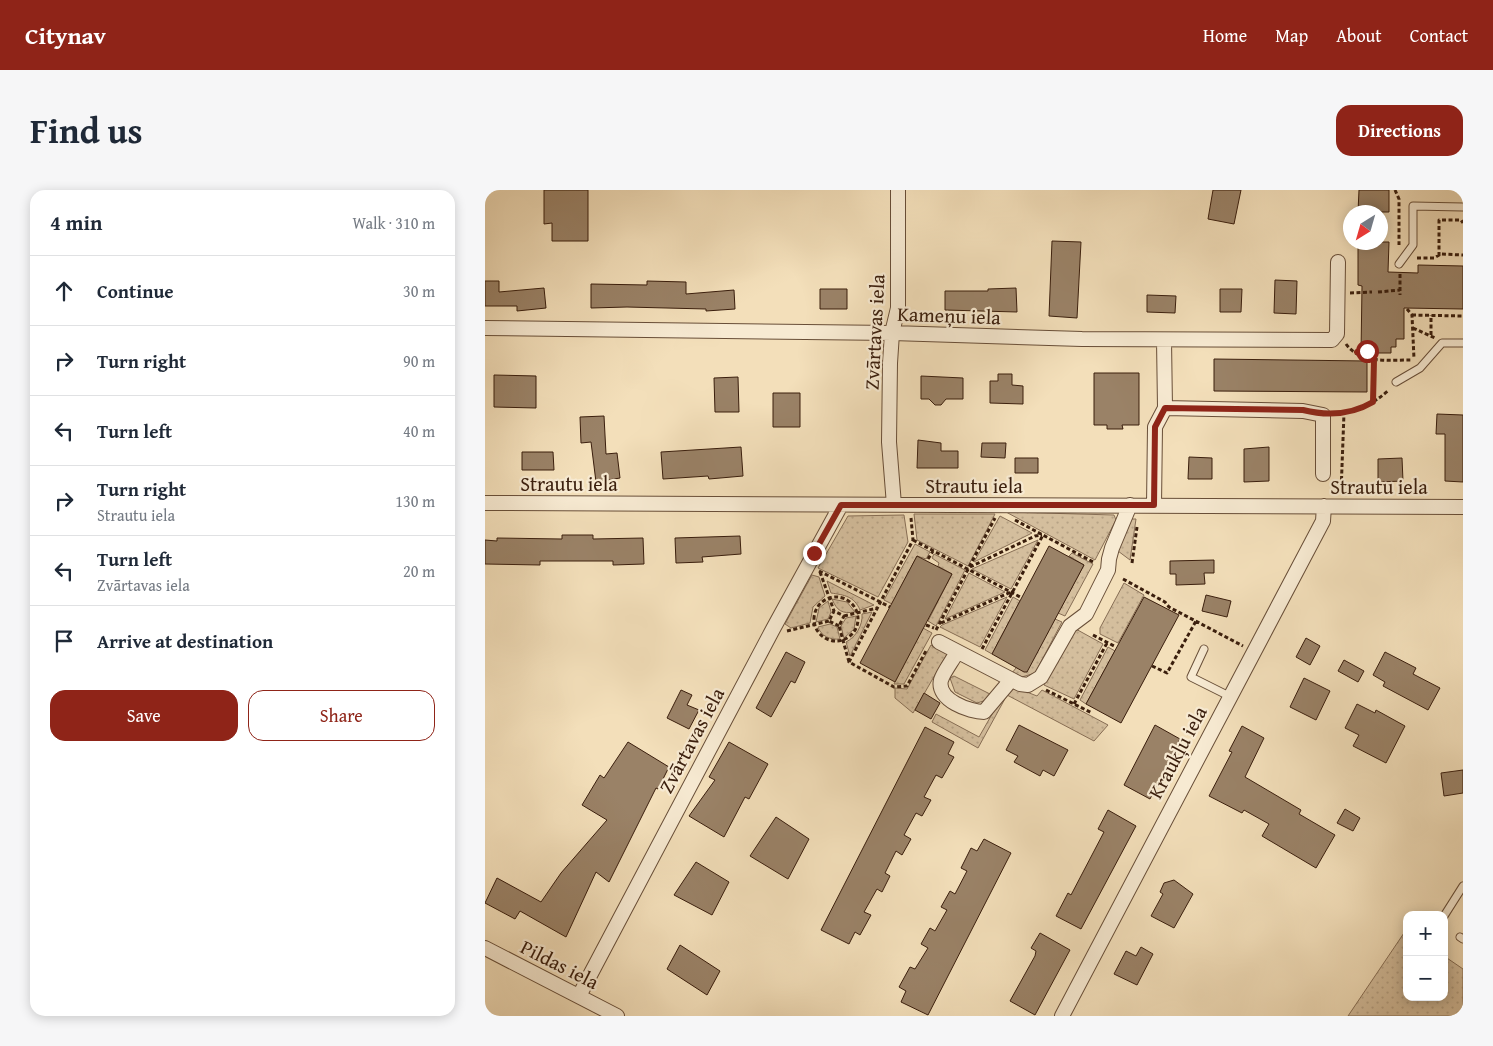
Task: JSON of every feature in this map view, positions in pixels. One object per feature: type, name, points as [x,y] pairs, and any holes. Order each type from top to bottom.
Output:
[{"type":"street","name":"Zvārtavas iela","points":[[894,505],[889,442],[892,333],[898,308],[898,190]]},
{"type":"street","name":"Kameņu iela","points":[[485,328],[892,333],[1165,340],[1332,340],[1337,334],[1338,262]]},
{"type":"street","points":[[934,639],[1019,684],[1036,682],[1041,677],[1069,626],[1086,614],[1108,570],[1109,559],[1141,505],[1155,427],[1165,408],[1165,340]]},
{"type":"street","points":[[1165,408],[1303,410],[1323,415],[1323,474]]},
{"type":"street","name":"Strautu iela","points":[[485,503],[910,505],[1001,508],[1141,505],[1463,507]]},
{"type":"street","name":"Zvārtavas iela","points":[[579,996],[769,635],[841,505]]},
{"type":"street","name":"Kraukļu iela","points":[[1062,1016],[1229,696],[1323,521],[1324,506]]},
{"type":"street","points":[[957,652],[941,680],[942,691],[949,699],[973,712],[984,712],[1011,680]]},
{"type":"street","name":"Pildas iela","points":[[485,948],[579,996],[608,1014]]},
{"type":"lane","points":[[1399,264],[1413,245],[1413,206],[1463,208]]},
{"type":"lane","points":[[1397,382],[1413,375],[1442,343],[1463,343]]},
{"type":"lane","points":[[1204,648],[1191,677],[1229,696]]},
{"type":"lane","points":[[1447,911],[1463,886]]},
{"type":"path","points":[[1439,256],[1439,220],[1461,220],[1463,223]]},
{"type":"path","points":[[1399,264],[1411,263],[1416,258],[1463,255]]},
{"type":"path","points":[[1379,292],[1399,290]]},
{"type":"path","points":[[1337,294],[1372,292]]},
{"type":"path","points":[[1407,308],[1411,315],[1413,328],[1414,360],[1409,370],[1413,375]]},
{"type":"path","points":[[1411,315],[1463,316]]},
{"type":"path","points":[[1431,315],[1431,336]]},
{"type":"path","points":[[1413,328],[1442,343]]},
{"type":"path","points":[[1345,342],[1349,349],[1374,360],[1414,360]]},
{"type":"path","points":[[1357,352],[1367,351]]},
{"type":"path","points":[[1373,402],[1374,360]]},
{"type":"path","points":[[1323,415],[1363,409],[1397,382]]},
{"type":"path","points":[[1341,490],[1344,413]]},
{"type":"path","points":[[849,662],[913,540],[910,505]]},
{"type":"path","points":[[1132,563],[1141,505]]},
{"type":"path","points":[[844,616],[839,626],[849,662],[894,687],[907,686],[934,639],[940,623],[1001,508],[1043,535],[1096,564]]},
{"type":"path","points":[[969,568],[1035,536],[1043,535]]},
{"type":"path","points":[[981,651],[1043,535]]},
{"type":"path","points":[[913,540],[969,568],[1022,598]]},
{"type":"path","points":[[928,559],[933,550]]},
{"type":"path","points":[[807,566],[890,607]]},
{"type":"path","points":[[820,572],[834,611],[829,621]]},
{"type":"path","points":[[1123,580],[1253,651]]},
{"type":"path","points":[[940,623],[1012,592]]},
{"type":"path","points":[[830,598],[842,598],[848,601],[857,613],[855,630],[843,640],[827,639],[821,636],[815,624],[815,612],[823,601],[830,598]]},
{"type":"path","points":[[834,611],[844,616],[877,607]]},
{"type":"path","points":[[769,635],[829,621],[839,626]]},
{"type":"path","points":[[1152,666],[1167,673],[1196,621]]},
{"type":"path","points":[[926,624],[934,639]]},
{"type":"path","points":[[1093,635],[1116,647]]},
{"type":"path","points":[[1074,704],[1107,643]]},
{"type":"path","points":[[1036,682],[1092,713]]},
{"type":"shaded area","points":[[1006,512],[1114,515],[1116,520],[1095,560]]},
{"type":"shaded area","points":[[914,514],[995,514],[968,566],[917,540]]},
{"type":"shaded area","points":[[904,515],[908,542],[878,597],[818,568],[848,516]]},
{"type":"shaded area","points":[[1000,516],[1032,533],[974,562]]},
{"type":"shaded area","points":[[1130,519],[1136,519],[1130,560],[1118,551]]},
{"type":"shaded area","points":[[1038,540],[1011,589],[972,569]]},
{"type":"shaded area","points":[[915,544],[930,552],[926,559],[917,556],[892,604],[884,600]]},
{"type":"shaded area","points":[[1072,553],[1093,564],[1065,616],[1058,613],[1084,565],[1069,556]]},
{"type":"shaded area","points":[[934,554],[965,570],[936,626],[928,621],[952,574],[938,566],[939,563],[932,558]]},
{"type":"shaded area","points":[[969,573],[1005,592],[945,619]]},
{"type":"shaded area","points":[[812,575],[819,577],[825,596],[813,607],[810,623],[791,628],[785,624]]},
{"type":"shaded area","points":[[827,581],[874,605],[860,610],[852,599],[831,593]]},
{"type":"shaded area","points":[[1124,583],[1144,595],[1118,643],[1100,634],[1100,628]]},
{"type":"shaded area","points":[[1007,597],[980,647],[940,627],[942,625]]},
{"type":"shaded area","points":[[1013,597],[1020,601],[992,654],[985,650]]},
{"type":"shaded area","points":[[832,599],[847,602],[855,612],[841,611]]},
{"type":"shaded area","points":[[828,601],[831,612],[828,619],[816,622],[819,608]]},
{"type":"shaded area","points":[[872,612],[850,656],[846,642],[858,630],[862,614]]},
{"type":"shaded area","points":[[856,616],[854,629],[844,638],[841,626],[846,618]]},
{"type":"shaded area","points":[[1055,619],[1062,622],[1035,673],[1022,677],[1012,673]]},
{"type":"shaded area","points":[[830,624],[837,627],[840,639],[826,637],[821,633],[818,627]]},
{"type":"shaded area","points":[[923,628],[932,633],[904,684],[894,684]]},
{"type":"shaded area","points":[[1074,628],[1103,644],[1074,699],[1044,685]]},
{"type":"shaded area","points":[[931,645],[947,654],[913,713],[895,698],[895,688],[907,689]]},
{"type":"shaded area","points":[[1108,647],[1115,651],[1086,704],[1080,700]]},
{"type":"shaded area","points":[[954,676],[990,694],[990,699],[977,703],[955,692],[950,678]]},
{"type":"shaded area","points":[[1014,687],[1037,696],[1042,690],[1108,725],[1094,741],[1007,695],[978,748],[932,722],[936,714],[979,737],[1003,695]]},
{"type":"shaded area","points":[[1403,934],[1403,1001],[1448,1001],[1448,959],[1463,969],[1463,1016],[1348,1016]]},
{"type":"building","points":[[544,190],[588,190],[588,241],[552,241],[552,223],[544,224]]},
{"type":"building","points":[[1213,190],[1241,190],[1234,224],[1208,219]]},
{"type":"building","points":[[1359,190],[1389,190],[1389,212],[1388,205],[1358,205]]},
{"type":"building","points":[[1052,241],[1081,242],[1077,318],[1049,316]]},
{"type":"building","points":[[1389,242],[1388,272],[1418,273],[1418,265],[1463,266],[1463,309],[1404,308],[1404,339],[1396,339],[1396,347],[1391,347],[1391,353],[1361,353],[1362,286],[1358,285],[1358,250],[1388,250]]},
{"type":"building","points":[[1275,280],[1297,281],[1296,314],[1274,313]]},
{"type":"building","points":[[485,281],[499,281],[499,292],[544,288],[546,308],[517,311],[517,306],[485,306]]},
{"type":"building","points":[[647,281],[686,282],[686,294],[734,290],[735,309],[706,311],[706,309],[591,308],[591,284],[647,285]]},
{"type":"building","points":[[1016,288],[1017,312],[945,310],[945,291],[988,291],[988,289]]},
{"type":"building","points":[[820,289],[847,289],[847,309],[820,309]]},
{"type":"building","points":[[1220,289],[1242,289],[1241,312],[1220,312]]},
{"type":"building","points":[[1147,295],[1176,296],[1175,313],[1147,312]]},
{"type":"building","points":[[1214,359],[1367,361],[1367,392],[1214,391]]},
{"type":"building","points":[[1094,373],[1139,373],[1139,425],[1122,425],[1123,429],[1107,429],[1107,425],[1094,425]]},
{"type":"building","points":[[998,374],[1012,374],[1012,385],[1023,386],[1023,404],[990,403],[990,381],[998,381]]},
{"type":"building","points":[[494,375],[536,376],[536,408],[494,407]]},
{"type":"building","points":[[921,376],[963,378],[963,399],[946,399],[941,405],[935,405],[929,399],[921,399]]},
{"type":"building","points":[[738,377],[739,412],[715,412],[714,378]]},
{"type":"building","points":[[773,393],[800,393],[800,427],[773,427]]},
{"type":"building","points":[[1437,414],[1463,415],[1463,482],[1445,481],[1445,434],[1436,434]]},
{"type":"building","points":[[604,416],[606,454],[617,453],[620,478],[596,482],[591,442],[581,443],[580,417]]},
{"type":"building","points":[[918,440],[941,443],[941,451],[958,451],[958,468],[917,468]]},
{"type":"building","points":[[982,443],[1006,443],[1005,458],[981,457]]},
{"type":"building","points":[[741,447],[743,476],[709,479],[708,476],[663,479],[661,452]]},
{"type":"building","points":[[1269,447],[1269,481],[1244,482],[1244,449]]},
{"type":"building","points":[[522,452],[553,452],[554,470],[522,470]]},
{"type":"building","points":[[1189,457],[1212,458],[1212,479],[1188,479]]},
{"type":"building","points":[[1015,458],[1038,458],[1038,473],[1015,473]]},
{"type":"building","points":[[1402,458],[1403,481],[1378,482],[1378,459]]},
{"type":"building","points":[[562,535],[593,535],[593,539],[643,538],[644,564],[613,565],[613,561],[540,561],[540,565],[485,564],[485,540],[497,541],[497,538],[562,539]]},
{"type":"building","points":[[740,536],[741,554],[702,557],[703,562],[676,563],[675,538]]},
{"type":"building","points":[[1049,546],[1084,565],[1027,672],[1024,672],[992,654]]},
{"type":"building","points":[[917,556],[952,574],[895,682],[860,663]]},
{"type":"building","points":[[1214,560],[1214,573],[1204,573],[1205,584],[1176,585],[1176,574],[1170,574],[1170,561]]},
{"type":"building","points":[[1206,595],[1231,601],[1227,617],[1202,611]]},
{"type":"building","points":[[1144,597],[1179,615],[1121,723],[1086,704]]},
{"type":"building","points":[[1306,638],[1320,646],[1310,665],[1296,657]]},
{"type":"building","points":[[786,652],[805,662],[795,683],[791,681],[771,717],[756,708]]},
{"type":"building","points":[[1385,652],[1416,668],[1413,674],[1440,688],[1428,710],[1383,686],[1385,682],[1373,675]]},
{"type":"building","points":[[1344,660],[1364,671],[1358,682],[1338,671]]},
{"type":"building","points":[[1304,678],[1330,691],[1316,720],[1290,707]]},
{"type":"building","points":[[681,690],[692,695],[687,705],[699,710],[689,729],[667,718]]},
{"type":"building","points":[[924,693],[940,703],[931,719],[915,710]]},
{"type":"building","points":[[1357,704],[1375,713],[1376,710],[1405,726],[1386,763],[1353,746],[1359,735],[1345,728]]},
{"type":"building","points":[[1019,725],[1068,750],[1054,776],[1043,770],[1040,776],[1014,762],[1018,756],[1006,750]]},
{"type":"building","points":[[1155,725],[1180,739],[1150,799],[1124,785]]},
{"type":"building","points":[[1242,726],[1264,738],[1245,777],[1301,810],[1299,814],[1335,835],[1316,868],[1262,836],[1269,824],[1244,810],[1242,813],[1209,796],[1232,752],[1229,751]]},
{"type":"building","points":[[925,727],[954,742],[948,754],[954,757],[942,778],[936,775],[924,797],[931,800],[922,816],[916,813],[904,835],[911,839],[902,855],[896,851],[885,873],[890,876],[882,892],[877,889],[864,912],[871,915],[860,935],[855,932],[849,944],[821,930]]},
{"type":"building","points":[[628,742],[669,767],[658,789],[656,788],[609,882],[596,872],[566,937],[520,911],[515,919],[485,903],[497,878],[541,902],[561,873],[607,820],[582,805],[600,775],[604,778]]},
{"type":"building","points":[[729,742],[768,764],[749,799],[745,797],[724,837],[689,816],[715,780],[709,777]]},
{"type":"building","points":[[1463,770],[1463,793],[1444,796],[1441,773]]},
{"type":"building","points":[[1345,809],[1360,818],[1353,831],[1337,823]]},
{"type":"building","points":[[1108,810],[1136,826],[1081,929],[1056,916],[1068,893],[1071,895],[1104,832],[1098,829]]},
{"type":"building","points":[[776,817],[809,839],[788,879],[750,856]]},
{"type":"building","points":[[984,839],[1011,853],[928,1015],[901,1002],[906,991],[899,987],[910,967],[915,969],[928,948],[921,944],[930,928],[935,931],[947,910],[941,907],[950,891],[955,894],[967,871],[961,868],[971,848],[977,851]]},
{"type":"building","points":[[696,862],[729,882],[712,915],[674,895]]},
{"type":"building","points":[[1174,880],[1193,894],[1174,928],[1151,916],[1163,894],[1160,892],[1164,883]]},
{"type":"building","points":[[1040,933],[1070,950],[1035,1015],[1010,1001],[1035,956],[1036,951],[1031,948]]},
{"type":"building","points":[[680,945],[720,971],[707,995],[667,969]]},
{"type":"building","points":[[1141,947],[1153,954],[1137,985],[1114,974],[1126,951],[1136,956]]},
{"type":"route","points":[[814,553],[841,505],[1154,505],[1155,427],[1159,416],[1165,408],[1303,410],[1323,415],[1363,409],[1373,402],[1374,360],[1357,352],[1367,351]]}]
